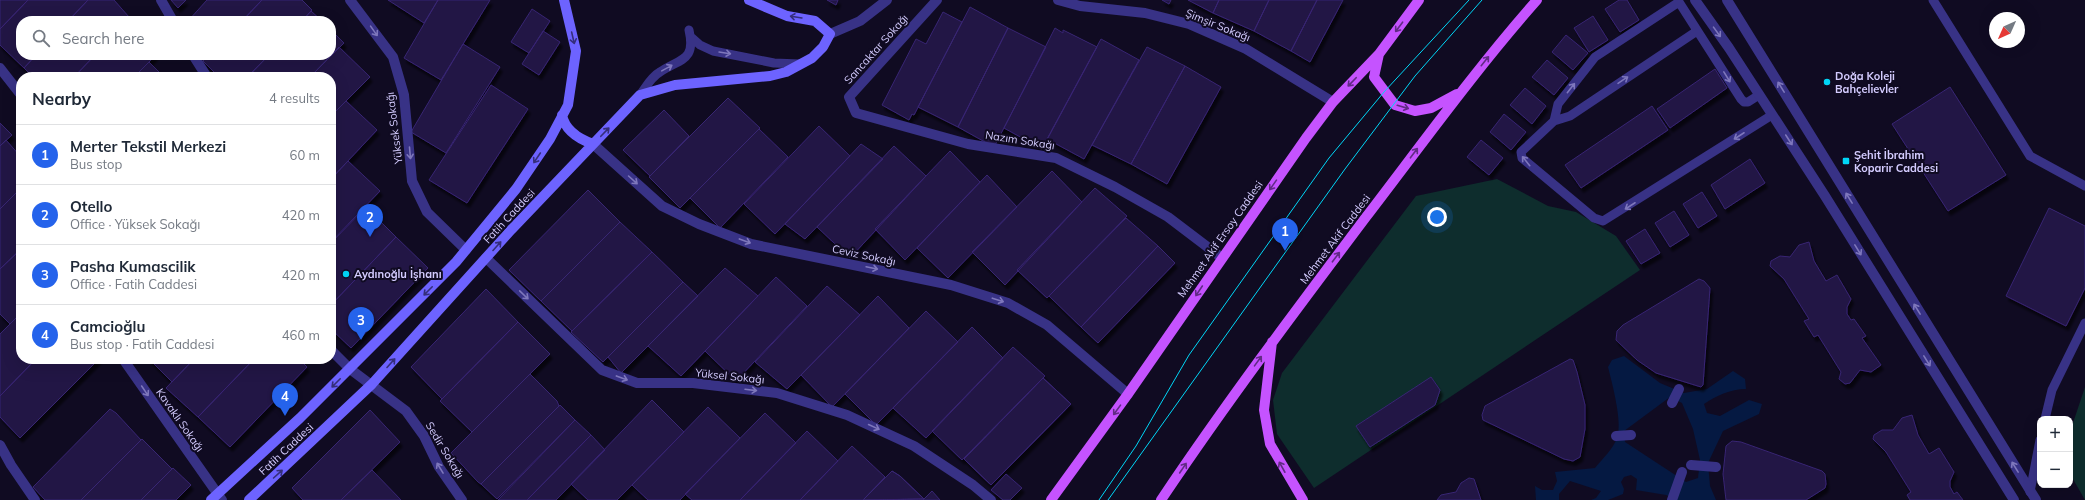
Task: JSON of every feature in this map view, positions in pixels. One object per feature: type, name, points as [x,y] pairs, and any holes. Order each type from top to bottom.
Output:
[{"type":"main road","name":"Fatih Caddesi","points":[[217,498],[300,418],[466,250],[516,189],[550,139],[568,105],[576,51],[564,0]]},
{"type":"main road","points":[[640,95],[675,85],[770,76],[786,72],[812,58],[822,47],[830,34],[815,21],[787,16],[749,0]]},
{"type":"main road","name":"Mehmet Akif Ersoy Caddesi","points":[[1051,500],[1128,394],[1222,258],[1333,102],[1379,54],[1419,0]]},
{"type":"main road","name":"Mehmet Akif Caddesi","points":[[1161,500],[1209,429],[1272,341],[1461,92],[1537,0]]},
{"type":"main road","points":[[1379,54],[1374,76],[1395,105],[1415,111],[1431,108],[1461,92]]},
{"type":"main road","name":"Fatih Caddesi","points":[[249,500],[372,384],[486,258],[640,95]]},
{"type":"main road","points":[[562,115],[564,122],[570,131],[583,141],[593,144]]},
{"type":"main road","points":[[1272,341],[1264,410],[1270,444],[1303,500]]},
{"type":"street","points":[[161,0],[170,16]]},
{"type":"street","name":"Yüksek Sokağı","points":[[350,0],[393,57],[404,95],[412,181],[427,212],[466,250]]},
{"type":"street","points":[[830,34],[860,21],[887,0]]},
{"type":"street","name":"Sancaktar Sokağı","points":[[850,97],[937,0]]},
{"type":"street","name":"Şimşir Sokağı","points":[[1058,0],[1080,6],[1145,13],[1189,24],[1246,49],[1333,102]]},
{"type":"street","points":[[1695,0],[1772,115],[2014,500]]},
{"type":"street","points":[[1727,0],[2033,496]]},
{"type":"street","points":[[197,60],[204,72]]},
{"type":"street","points":[[0,68],[16,89]]},
{"type":"street","name":"Nazım Sokağı","points":[[850,97],[856,113],[968,144],[1056,158],[1115,187],[1168,217],[1222,258]]},
{"type":"street","name":"Ceviz Sokağı","points":[[593,144],[662,206],[699,224],[751,244],[951,285],[1008,303],[1047,326],[1128,394]]},
{"type":"street","name":"Yüksel Sokağı","points":[[486,258],[602,370],[637,383],[693,383],[777,393],[847,415],[914,446],[973,485],[991,500]]},
{"type":"street","name":"Sedir Sokağı","points":[[336,355],[350,368],[406,411],[424,436],[439,467],[462,500]]},
{"type":"street","name":"Kavaklı Sokağı","points":[[126,364],[217,498]]},
{"type":"street","points":[[1672,403],[1679,389]]},
{"type":"street","points":[[1616,436],[1631,435]]},
{"type":"street","points":[[0,444],[11,465],[35,500]]},
{"type":"street","points":[[1691,465],[1716,468]]},
{"type":"street","points":[[1672,500],[1682,472]]},
{"type":"lane","points":[[1933,0],[2030,156],[2085,186]]},
{"type":"lane","points":[[1554,122],[1558,104],[1595,57],[1679,2],[1741,99],[1744,102],[1748,102],[1759,95]]},
{"type":"lane","points":[[1697,31],[1570,116],[1554,122],[1526,146],[1521,152],[1522,158],[1594,218],[1603,221],[1772,115]]},
{"type":"lane","points":[[640,95],[659,72],[686,58],[691,47],[690,33],[700,46],[713,51],[774,62],[800,64]]},
{"type":"lane","points":[[2046,416],[2052,390],[2085,323]]},
{"type":"lane","points":[[2033,496],[2038,452]]},
{"type":"green space","points":[[1497,179],[1548,206],[1576,212],[1616,236],[1640,270],[1314,488],[1277,434],[1273,400],[1282,373],[1416,196]]},
{"type":"green space","points":[[2085,387],[2085,500],[2073,479],[2073,423]]},
{"type":"water","points":[[1624,356],[1660,383],[1684,393],[1707,389],[1733,371],[1745,379],[1746,389],[1734,390],[1713,398],[1704,404],[1707,413],[1720,416],[1749,400],[1762,404],[1759,414],[1723,431],[1708,463],[1710,486],[1716,500],[1677,500],[1666,495],[1636,490],[1637,479],[1631,475],[1624,477],[1621,482],[1624,489],[1623,494],[1608,500],[1591,500],[1596,498],[1601,491],[1570,481],[1559,494],[1559,500],[1536,500],[1535,486],[1542,490],[1553,490],[1557,481],[1555,472],[1595,468],[1615,442],[1619,423],[1608,367],[1612,360]],"holes":[[[1670,397],[1682,403],[1693,429],[1700,460],[1698,478],[1686,482],[1625,442],[1624,431]]]},
{"type":"building","points":[[0,0],[28,0],[0,29]]},
{"type":"building","points":[[28,0],[88,0],[73,16],[16,16],[16,60],[31,60],[24,68],[0,45],[0,29]]},
{"type":"building","points":[[88,0],[114,0],[128,16],[73,16]]},
{"type":"building","points":[[171,0],[186,0],[178,8]]},
{"type":"building","points":[[207,0],[262,0],[247,16],[193,16]]},
{"type":"building","points":[[262,0],[302,0],[312,10],[307,16],[247,16]]},
{"type":"building","points":[[388,0],[438,0],[424,23]]},
{"type":"building","points":[[438,0],[490,0],[441,80],[404,58]]},
{"type":"building","points":[[827,0],[838,0],[836,5]]},
{"type":"building","points":[[1162,0],[1171,0],[1169,4]]},
{"type":"building","points":[[1188,0],[1219,0],[1213,13]]},
{"type":"building","points":[[1219,0],[1269,0],[1254,31],[1213,13]]},
{"type":"building","points":[[1269,0],[1317,0],[1291,51],[1254,31]]},
{"type":"building","points":[[1317,0],[1343,0],[1310,62],[1291,51]]},
{"type":"building","points":[[1619,0],[1627,0],[1639,20],[1620,32],[1605,9]]},
{"type":"building","points":[[970,7],[1008,28],[958,127],[918,107]]},
{"type":"building","points":[[532,9],[550,21],[529,53],[511,42]]},
{"type":"building","points":[[311,11],[316,16],[306,16]]},
{"type":"building","points":[[943,12],[962,22],[914,115],[912,114],[909,120],[882,105],[916,39],[926,44]]},
{"type":"building","points":[[1593,16],[1608,40],[1589,52],[1574,28]]},
{"type":"building","points":[[1008,28],[1046,47],[994,147],[958,127]]},
{"type":"building","points":[[1055,28],[1063,33],[1063,30],[1097,47],[1042,149],[1004,128]]},
{"type":"building","points":[[543,31],[560,42],[539,75],[522,64]]},
{"type":"building","points":[[336,35],[344,43],[336,51]]},
{"type":"building","points":[[1566,35],[1588,53],[1573,70],[1552,52]]},
{"type":"building","points":[[1101,39],[1139,60],[1084,159],[1047,139]]},
{"type":"building","points":[[463,44],[500,67],[446,153],[411,132]]},
{"type":"building","points":[[339,47],[370,77],[336,111],[336,72],[315,72],[326,60],[336,60],[336,50]]},
{"type":"building","points":[[1147,47],[1185,66],[1131,164],[1092,145]]},
{"type":"building","points":[[31,60],[90,60],[79,72],[28,72],[24,68]]},
{"type":"building","points":[[90,60],[151,60],[139,72],[79,72]]},
{"type":"building","points":[[264,60],[327,60],[315,72],[253,72]]},
{"type":"building","points":[[264,60],[252,72],[214,72],[203,61]]},
{"type":"building","points":[[1547,60],[1568,78],[1554,95],[1532,77]]},
{"type":"building","points":[[149,62],[159,72],[139,72]]},
{"type":"building","points":[[1185,66],[1221,87],[1167,184],[1131,164]]},
{"type":"building","points":[[1715,69],[1727,88],[1670,128],[1657,109]]},
{"type":"building","points":[[491,85],[528,109],[467,203],[429,180]]},
{"type":"building","points":[[1950,87],[2006,175],[1948,211],[1892,124]]},
{"type":"building","points":[[1525,88],[1546,106],[1532,124],[1510,105]]},
{"type":"building","points":[[728,98],[760,128],[680,208],[649,177]]},
{"type":"building","points":[[346,101],[377,130],[336,174],[336,111]]},
{"type":"building","points":[[1652,106],[1668,130],[1581,188],[1565,165]]},
{"type":"building","points":[[664,110],[689,136],[650,176],[623,150]]},
{"type":"building","points":[[1504,114],[1526,132],[1511,150],[1490,132]]},
{"type":"building","points":[[0,123],[12,135],[0,146]]},
{"type":"building","points":[[819,126],[850,156],[775,234],[744,204]]},
{"type":"building","points":[[759,129],[788,157],[720,228],[690,198]]},
{"type":"building","points":[[6,140],[16,151],[16,193],[0,209],[0,146]]},
{"type":"building","points":[[1481,140],[1503,158],[1489,175],[1467,157]]},
{"type":"building","points":[[861,144],[883,159],[805,239],[785,224]]},
{"type":"building","points":[[894,146],[926,176],[850,258],[817,227]]},
{"type":"building","points":[[950,151],[980,182],[905,260],[875,229]]},
{"type":"building","points":[[1750,159],[1765,183],[1725,209],[1711,185]]},
{"type":"building","points":[[348,161],[380,191],[336,237],[336,174]]},
{"type":"building","points":[[1052,171],[1082,202],[1005,285],[972,252]]},
{"type":"building","points":[[987,175],[1017,207],[948,278],[917,248]]},
{"type":"building","points":[[1095,188],[1127,216],[1047,298],[1017,270]]},
{"type":"building","points":[[588,190],[620,222],[541,301],[509,270]]},
{"type":"building","points":[[1702,192],[1717,216],[1698,228],[1683,204]]},
{"type":"building","points":[[16,193],[16,254],[0,269],[0,209]]},
{"type":"building","name":"Aydınoğlu İşhanı","points":[[366,207],[396,237],[336,300],[336,238]]},
{"type":"building","points":[[2049,208],[2085,226],[2085,288],[2066,326],[2006,296]]},
{"type":"building","points":[[1674,211],[1689,235],[1670,247],[1655,223]]},
{"type":"building","points":[[1126,218],[1158,246],[1081,327],[1049,296]]},
{"type":"building","points":[[620,222],[652,252],[572,331],[541,301]]},
{"type":"building","points":[[1645,229],[1660,253],[1641,264],[1626,241]]},
{"type":"building","points":[[396,237],[428,268],[351,348],[336,334],[336,300]]},
{"type":"building","points":[[1809,242],[1814,261],[1826,281],[1837,275],[1851,299],[1847,307],[1847,314],[1851,320],[1854,319],[1866,336],[1862,338],[1881,365],[1871,372],[1860,370],[1850,383],[1845,384],[1839,379],[1841,372],[1818,335],[1814,337],[1804,321],[1809,319],[1784,279],[1770,266],[1771,261],[1780,256],[1790,257],[1799,245]]},
{"type":"building","points":[[1158,246],[1175,263],[1098,343],[1081,327]]},
{"type":"building","points":[[652,252],[683,282],[603,362],[571,332]]},
{"type":"building","points":[[16,254],[16,318],[10,324],[0,314],[0,269]]},
{"type":"building","points":[[725,268],[758,296],[681,376],[648,346]]},
{"type":"building","points":[[776,277],[807,306],[736,381],[705,351]]},
{"type":"building","points":[[1699,279],[1704,281],[1710,288],[1703,385],[1701,387],[1656,373],[1637,360],[1616,340],[1617,331],[1623,325]]},
{"type":"building","points":[[683,282],[698,296],[621,373],[608,357]]},
{"type":"building","points":[[827,286],[860,315],[787,389],[755,362]]},
{"type":"building","points":[[486,289],[518,322],[442,399],[411,367]]},
{"type":"building","points":[[878,296],[909,328],[832,407],[801,375]]},
{"type":"building","points":[[926,311],[958,342],[876,425],[845,394]]},
{"type":"building","points":[[16,318],[16,364],[31,364],[0,396],[0,334]]},
{"type":"building","points":[[518,322],[550,354],[472,432],[440,401]]},
{"type":"building","points":[[972,327],[1003,358],[926,438],[893,408]]},
{"type":"building","points":[[1013,347],[1045,376],[962,460],[932,431]]},
{"type":"building","points":[[1570,359],[1573,360],[1577,372],[1585,405],[1585,429],[1580,457],[1573,461],[1564,459],[1483,420],[1482,415],[1485,406]]},
{"type":"building","points":[[31,364],[94,364],[20,438],[0,417],[0,396]]},
{"type":"building","points":[[154,364],[189,364],[172,382]]},
{"type":"building","points":[[189,364],[249,364],[198,417],[166,388]]},
{"type":"building","points":[[249,364],[304,364],[307,367],[230,447],[198,417]]},
{"type":"building","points":[[530,374],[557,401],[559,406],[481,484],[451,453]]},
{"type":"building","points":[[1431,377],[1440,390],[1435,405],[1370,447],[1356,426]]},
{"type":"building","points":[[1043,378],[1071,404],[991,485],[964,459]]},
{"type":"building","points":[[1043,378],[1071,404],[991,485],[964,459]]},
{"type":"building","points":[[652,400],[684,432],[617,500],[588,500],[571,484]]},
{"type":"building","points":[[560,405],[575,420],[497,499],[481,484]]},
{"type":"building","points":[[708,407],[740,438],[680,500],[648,500],[632,485]]},
{"type":"building","points":[[110,409],[116,413],[141,440],[81,500],[45,500],[33,487]]},
{"type":"building","points":[[370,410],[400,442],[341,500],[303,500],[292,488]]},
{"type":"building","points":[[765,413],[796,443],[740,500],[692,500],[685,494]]},
{"type":"building","points":[[1912,415],[1918,435],[1929,454],[1939,448],[1954,472],[1950,481],[1950,487],[1954,494],[1957,492],[1963,500],[1910,500],[1907,495],[1911,492],[1886,452],[1873,439],[1874,435],[1882,430],[1893,430],[1902,418]]},
{"type":"building","points":[[575,420],[591,435],[527,500],[498,500]]},
{"type":"building","points":[[807,431],[838,461],[800,500],[740,500]]},
{"type":"building","points":[[591,435],[605,450],[556,500],[527,500]]},
{"type":"building","points":[[142,439],[172,469],[141,500],[81,500]]},
{"type":"building","points":[[1732,441],[1741,442],[1822,471],[1825,474],[1825,488],[1806,500],[1726,500],[1723,474],[1726,446]]},
{"type":"building","points":[[852,446],[885,477],[863,500],[800,500]]},
{"type":"building","points":[[173,468],[191,485],[176,500],[141,500]]},
{"type":"building","points":[[372,470],[401,500],[341,500]]},
{"type":"building","points":[[892,471],[900,476],[924,499],[863,500]]},
{"type":"building","points":[[892,471],[900,476],[924,499],[863,500]]},
{"type":"building","points":[[1006,474],[1022,488],[1010,500],[1003,500],[991,490]]},
{"type":"building","points":[[1469,478],[1474,479],[1481,500],[1437,500],[1441,495],[1456,492],[1461,483]]},
{"type":"building","points":[[932,491],[940,500],[923,500]]},
{"type":"tram line","points":[[1099,500],[1136,446],[1189,355],[1329,158],[1384,92],[1469,0]]},
{"type":"tram line","points":[[1108,500],[1345,169],[1415,76],[1482,0]]},
{"type":"place","name":"Doğa Koleji Bahçelievler","points":[[1827,82]]},
{"type":"place","name":"Şehit İbrahim Koparir Caddesi","points":[[1846,161]]},
{"type":"place","name":"Otello","points":[[370,237]]},
{"type":"place","name":"Merter Tekstil Merkezi","points":[[1285,251]]},
{"type":"place","name":"Aydınoğlu İşhanı","points":[[346,274]]},
{"type":"place","name":"Pasha Kumascilik","points":[[361,340]]},
{"type":"place","name":"Camcioğlu","points":[[285,416]]}]
